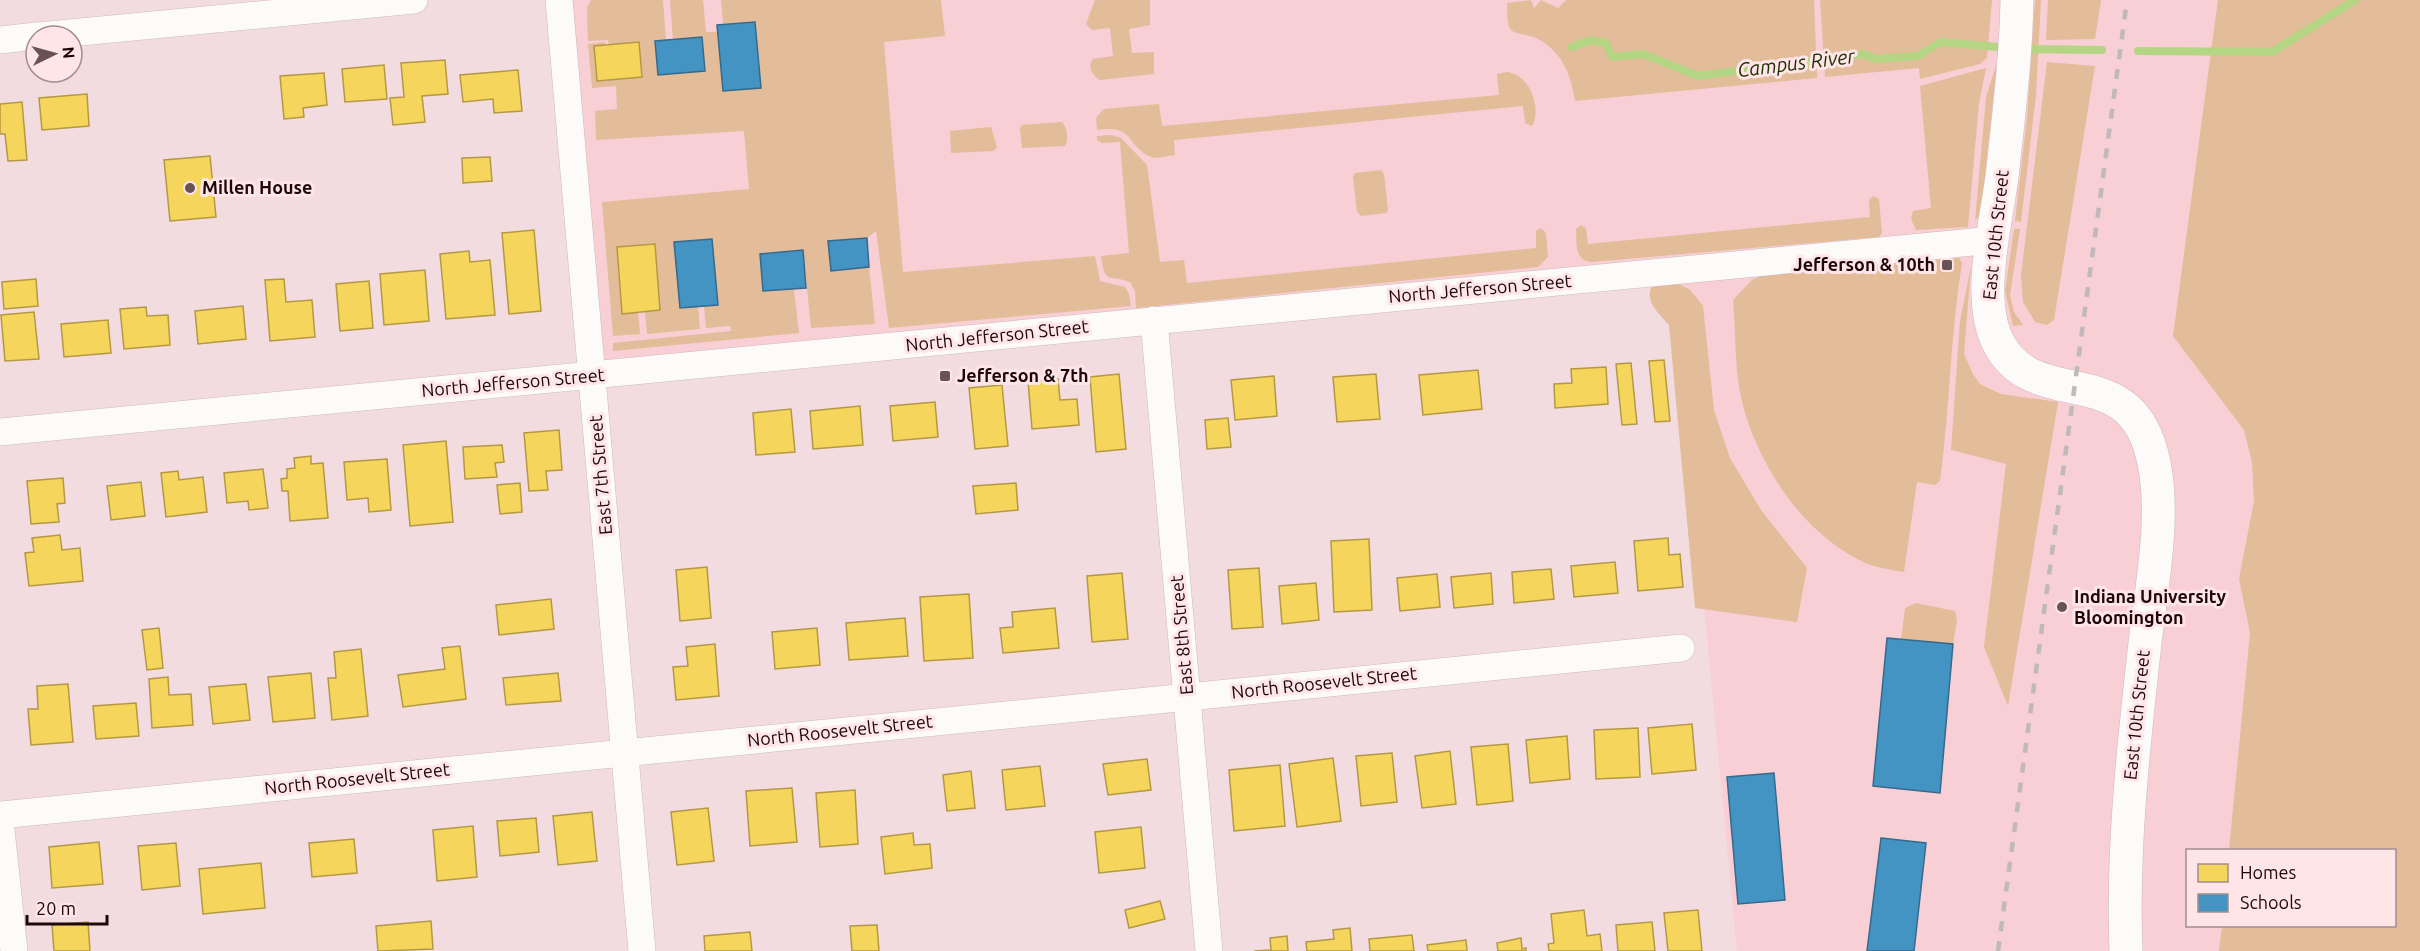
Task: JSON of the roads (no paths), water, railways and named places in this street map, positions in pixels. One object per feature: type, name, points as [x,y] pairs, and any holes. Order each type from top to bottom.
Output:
[{"type":"street","points":[[84,32],[414,0]]},
{"type":"street","name":"East 7th Street","points":[[560,0],[642,951]]},
{"type":"street","name":"East 10th Street","points":[[2016,29],[1988,291],[1989,314],[2000,347],[2010,359],[2040,378],[2060,385],[2096,391],[2126,405],[2145,430],[2155,468],[2158,506],[2130,775],[2124,906],[2126,951]]},
{"type":"street","points":[[0,40],[24,37]]},
{"type":"street","name":"North Jefferson Street","points":[[0,432],[1994,240]]},
{"type":"street","name":"East 8th Street","points":[[1154,320],[1209,951]]},
{"type":"street","name":"North Roosevelt Street","points":[[0,815],[1681,648]]},
{"type":"street","points":[[0,821],[14,951]]},
{"type":"waterway","name":"Campus River","points":[[2138,51],[2272,52],[2355,0]]},
{"type":"waterway","name":"Campus River","points":[[1572,47],[1591,40],[1606,43],[1612,57],[1643,54],[1698,76],[1864,54],[1876,59],[1918,56],[1940,42],[2009,48]]},
{"type":"waterway","name":"Campus River","points":[[2022,49],[2102,50]]},
{"type":"railway","points":[[1998,951],[2127,0]]},
{"type":"place","name":"Millen House","points":[[190,188]]},
{"type":"place","name":"Jefferson & 10th","points":[[1947,265]]},
{"type":"place","name":"Jefferson & 7th","points":[[945,376]]},
{"type":"place","name":"Indiana University Bloomington","points":[[2062,607]]}]
